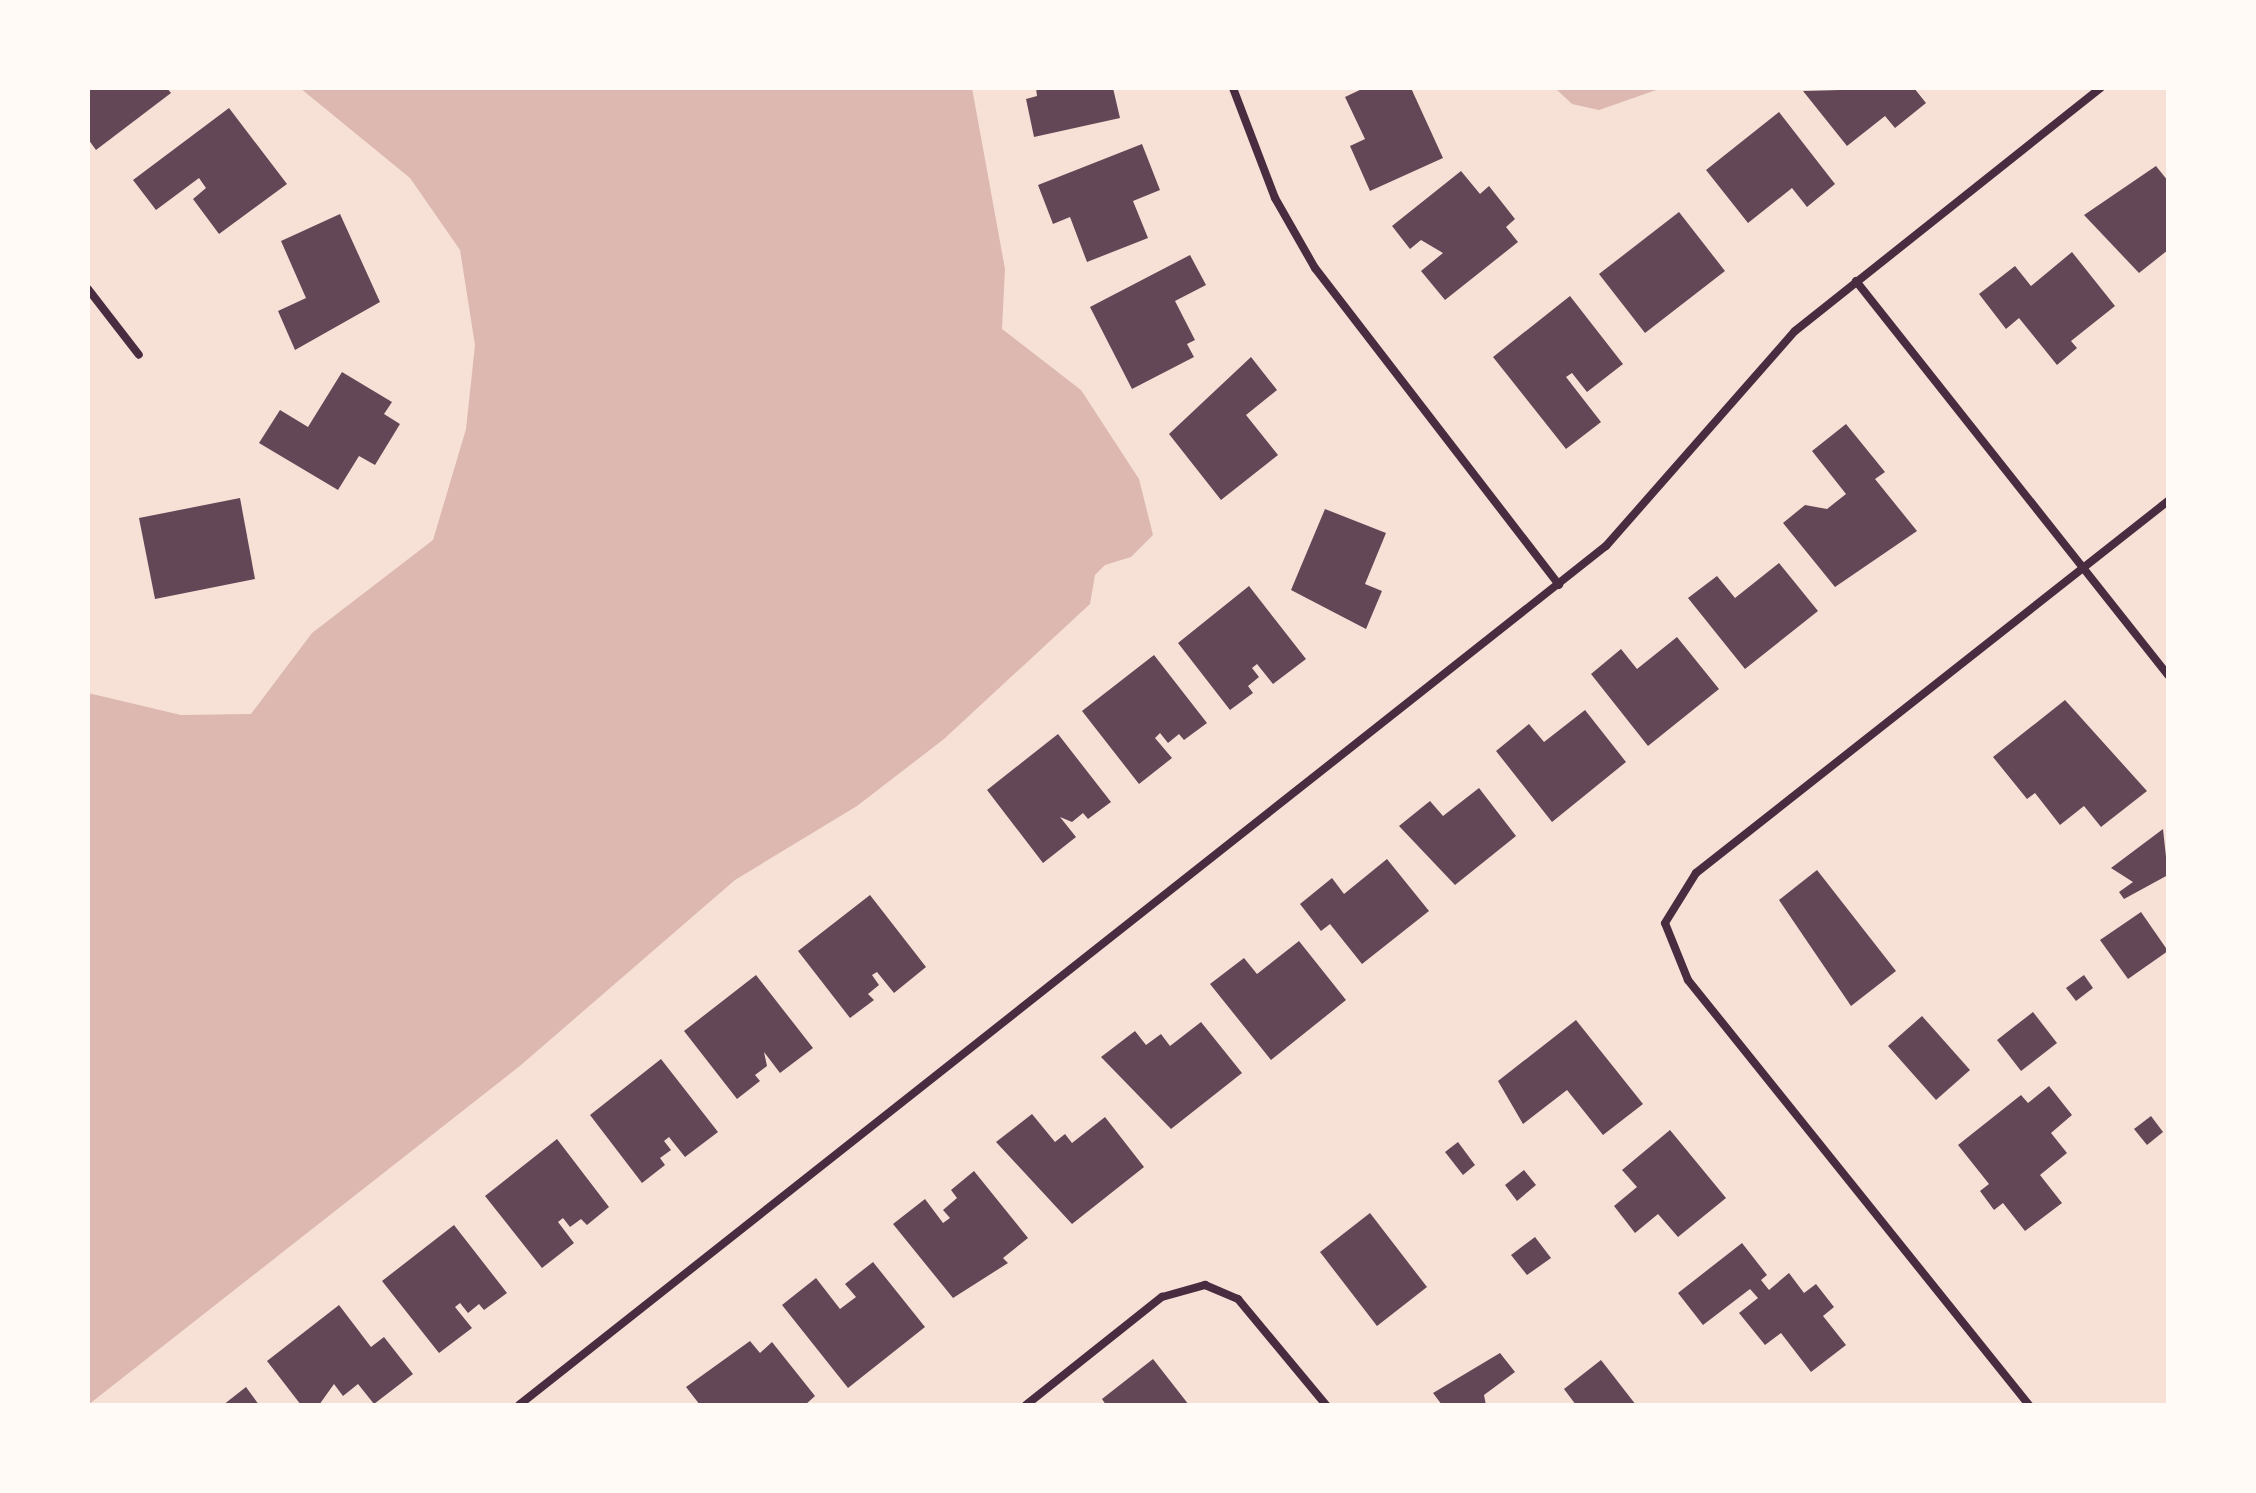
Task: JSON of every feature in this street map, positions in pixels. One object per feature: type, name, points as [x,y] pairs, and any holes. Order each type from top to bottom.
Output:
[{"type":"street","points":[[1233,88],[1275,198],[1315,268],[1559,585]]},
{"type":"street","points":[[519,1405],[1559,585],[1642,513],[1764,362],[1856,281],[2101,88]]},
{"type":"street","points":[[1856,281],[2168,675]]},
{"type":"street","points":[[88,289],[139,355]]},
{"type":"street","points":[[2029,1405],[1688,980],[1665,923],[1696,873],[2168,501]]},
{"type":"street","points":[[1026,1405],[1162,1297],[1205,1285],[1238,1299],[1326,1405]]},
{"type":"shaded area","points":[[300,88],[972,88],[1005,269],[1002,329],[1081,390],[1139,479],[1153,535],[1131,557],[1105,565],[1095,575],[1090,604],[944,739],[857,806],[735,880],[521,1065],[88,1405],[88,693],[181,715],[251,714],[312,633],[433,540],[466,429],[475,345],[460,250],[410,178]]},
{"type":"shaded area","points":[[1555,88],[1662,88],[1599,110],[1572,104]]},
{"type":"building","points":[[88,88],[167,88],[171,93],[96,150],[88,139]]},
{"type":"building","points":[[1036,88],[1113,88],[1120,118],[1034,137],[1026,99],[1037,96]]},
{"type":"building","points":[[1364,88],[1411,88],[1443,158],[1370,191],[1350,146],[1365,139],[1345,97]]},
{"type":"building","points":[[1914,88],[1926,103],[1895,128],[1885,116],[1847,146],[1803,91]]},
{"type":"building","points":[[229,108],[287,184],[219,234],[193,199],[206,188],[199,178],[156,210],[133,180]]},
{"type":"building","points":[[1779,112],[1835,184],[1807,207],[1792,188],[1748,223],[1706,170]]},
{"type":"building","points":[[1142,144],[1160,190],[1133,201],[1148,238],[1087,262],[1070,217],[1053,224],[1038,185]]},
{"type":"building","points":[[2156,166],[2168,181],[2168,250],[2139,273],[2084,215]]},
{"type":"building","points":[[1461,171],[1480,194],[1489,186],[1515,219],[1506,227],[1518,242],[1445,300],[1421,271],[1443,253],[1421,240],[1410,249],[1392,226]]},
{"type":"building","points":[[1679,212],[1725,271],[1645,333],[1599,274]]},
{"type":"building","points":[[340,214],[380,302],[295,350],[278,311],[306,298],[281,241]]},
{"type":"building","points":[[2072,252],[2115,306],[2071,341],[2077,348],[2057,365],[2019,318],[2006,329],[1979,294],[2015,266],[2031,286]]},
{"type":"building","points":[[1190,255],[1206,285],[1175,301],[1195,340],[1187,344],[1194,357],[1132,389],[1090,307]]},
{"type":"building","points":[[1570,296],[1623,364],[1587,392],[1572,373],[1566,377],[1601,422],[1566,449],[1493,357]]},
{"type":"building","points":[[1251,357],[1277,390],[1246,415],[1278,455],[1221,500],[1169,434]]},
{"type":"building","points":[[342,372],[392,402],[384,414],[400,424],[375,465],[359,456],[338,490],[259,443],[280,410],[308,427]]},
{"type":"building","points":[[1846,424],[1885,472],[1875,479],[1917,531],[1835,587],[1783,523],[1805,505],[1827,509],[1846,494],[1812,451]]},
{"type":"building","points":[[240,498],[255,579],[155,599],[139,518]]},
{"type":"building","points":[[1325,509],[1386,533],[1365,584],[1382,591],[1366,629],[1291,590]]},
{"type":"building","points":[[1779,563],[1818,611],[1745,669],[1688,598],[1717,576],[1735,598]]},
{"type":"building","points":[[1249,586],[1306,659],[1273,684],[1257,664],[1252,668],[1259,677],[1248,686],[1253,693],[1230,710],[1178,643]]},
{"type":"building","points":[[1677,637],[1719,689],[1648,746],[1591,674],[1621,649],[1637,669]]},
{"type":"building","points":[[1154,655],[1207,723],[1184,740],[1179,734],[1168,743],[1160,733],[1155,738],[1172,758],[1139,784],[1082,711]]},
{"type":"building","points":[[2065,700],[2147,791],[2101,827],[2084,806],[2060,825],[2035,793],[2027,799],[1993,757]]},
{"type":"building","points":[[1585,710],[1626,762],[1552,822],[1496,751],[1529,724],[1544,742]]},
{"type":"building","points":[[1058,734],[1111,802],[1088,819],[1083,813],[1072,822],[1060,817],[1076,837],[1043,863],[987,790]]},
{"type":"building","points":[[1479,788],[1516,836],[1455,885],[1399,826],[1430,801],[1443,816]]},
{"type":"building","points":[[2163,829],[2168,875],[2124,899],[2119,892],[2133,882],[2111,868]]},
{"type":"building","points":[[1387,859],[1429,911],[1362,964],[1330,924],[1321,931],[1300,904],[1332,878],[1344,894]]},
{"type":"building","points":[[1817,870],[1896,971],[1851,1006],[1779,900]]},
{"type":"building","points":[[870,895],[926,967],[894,993],[877,972],[872,975],[879,985],[868,994],[874,1000],[850,1018],[798,951]]},
{"type":"building","points":[[2141,912],[2168,951],[2128,979],[2100,940]]},
{"type":"building","points":[[1299,941],[1346,1000],[1271,1060],[1210,984],[1244,958],[1257,974]]},
{"type":"building","points":[[756,975],[813,1048],[780,1073],[764,1052],[767,1066],[755,1075],[760,1081],[737,1099],[684,1031]]},
{"type":"building","points":[[2084,975],[2093,988],[2076,1001],[2066,988]]},
{"type":"building","points":[[2033,1012],[2057,1043],[2021,1071],[1997,1040]]},
{"type":"building","points":[[1922,1016],[1970,1070],[1936,1100],[1888,1046]]},
{"type":"building","points":[[1576,1020],[1643,1104],[1603,1135],[1567,1090],[1523,1124],[1498,1081]]},
{"type":"building","points":[[1201,1022],[1242,1073],[1171,1129],[1101,1057],[1135,1031],[1146,1045],[1161,1034],[1170,1046]]},
{"type":"building","points":[[661,1059],[718,1132],[685,1157],[669,1137],[664,1141],[671,1150],[660,1158],[665,1165],[642,1183],[590,1115]]},
{"type":"building","points":[[2049,1086],[2072,1115],[2051,1133],[2067,1153],[2040,1175],[2062,1203],[2025,1231],[2003,1203],[1994,1210],[1980,1191],[1989,1184],[1958,1145],[2021,1095],[2028,1103]]},
{"type":"building","points":[[1032,1114],[1055,1142],[1065,1134],[1072,1143],[1105,1117],[1144,1167],[1072,1224],[996,1142]]},
{"type":"building","points":[[2151,1116],[2163,1132],[2147,1145],[2134,1129]]},
{"type":"building","points":[[1670,1130],[1726,1198],[1678,1237],[1658,1214],[1635,1233],[1614,1206],[1637,1187],[1622,1170]]},
{"type":"building","points":[[557,1139],[609,1207],[587,1225],[581,1219],[570,1227],[563,1218],[558,1222],[574,1243],[542,1268],[485,1196]]},
{"type":"building","points":[[1458,1142],[1475,1165],[1463,1175],[1445,1152]]},
{"type":"building","points":[[1524,1170],[1536,1185],[1517,1201],[1505,1185]]},
{"type":"building","points":[[974,1171],[1028,1238],[1003,1258],[1008,1263],[953,1298],[893,1224],[925,1199],[943,1223],[950,1218],[943,1210],[957,1198],[951,1190]]},
{"type":"building","points":[[1370,1213],[1427,1287],[1377,1326],[1320,1252]]},
{"type":"building","points":[[454,1225],[507,1293],[484,1310],[479,1304],[468,1313],[460,1303],[455,1307],[472,1328],[439,1353],[382,1281]]},
{"type":"building","points":[[1535,1237],[1551,1258],[1527,1275],[1511,1255]]},
{"type":"building","points":[[1742,1243],[1767,1275],[1761,1280],[1769,1290],[1789,1273],[1804,1293],[1816,1284],[1834,1307],[1823,1316],[1846,1345],[1811,1372],[1781,1333],[1765,1345],[1739,1313],[1758,1298],[1750,1289],[1703,1325],[1678,1293]]},
{"type":"building","points":[[873,1262],[925,1327],[848,1388],[782,1305],[816,1278],[840,1309],[856,1297],[845,1284]]},
{"type":"building","points":[[339,1305],[371,1347],[384,1337],[413,1374],[374,1404],[358,1384],[343,1396],[334,1384],[319,1405],[301,1405],[267,1361]]},
{"type":"building","points":[[750,1341],[760,1353],[772,1342],[815,1396],[805,1405],[700,1405],[686,1387]]},
{"type":"building","points":[[1500,1353],[1515,1372],[1484,1395],[1486,1405],[1442,1405],[1433,1393]]},
{"type":"building","points":[[1153,1359],[1189,1405],[1106,1405],[1102,1399]]},
{"type":"building","points":[[1601,1360],[1636,1405],[1576,1405],[1564,1389]]},
{"type":"building","points":[[246,1387],[259,1405],[223,1405]]}]
